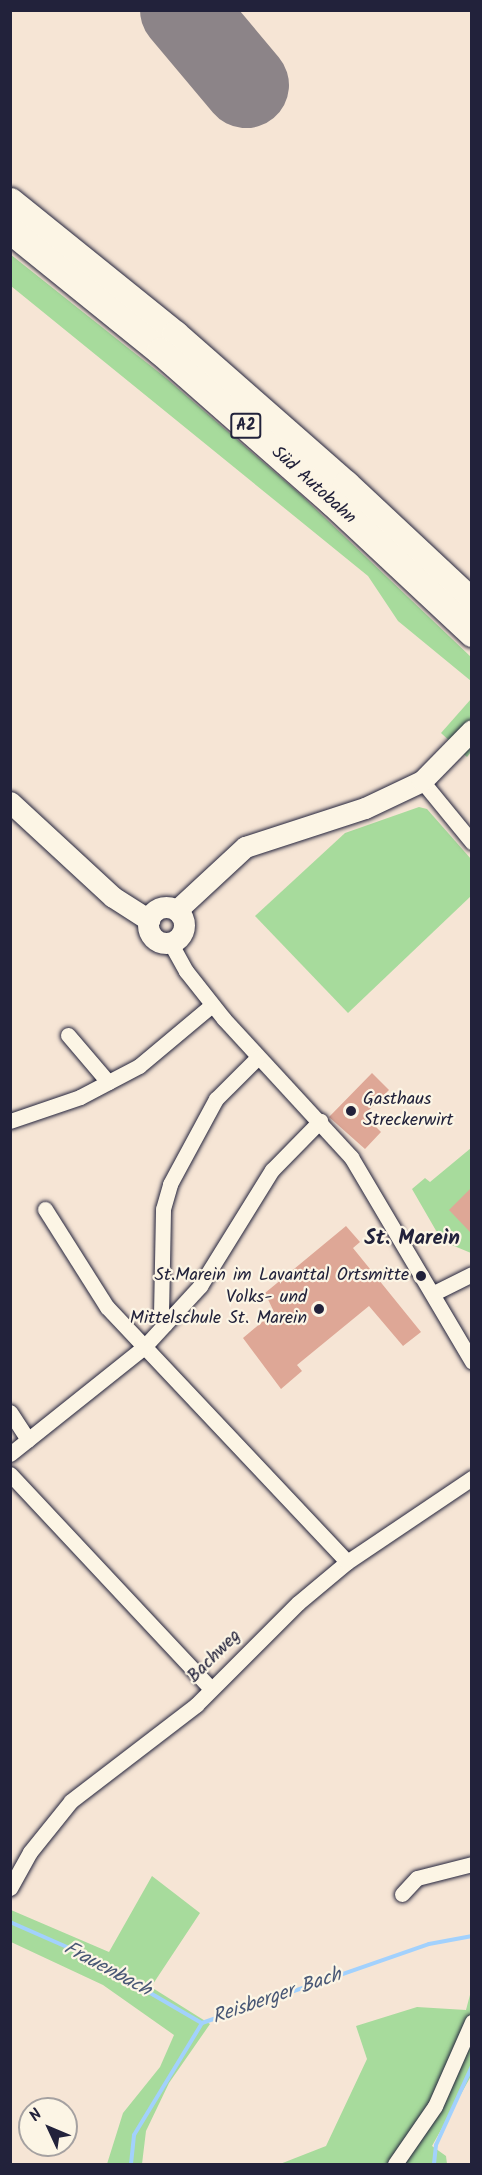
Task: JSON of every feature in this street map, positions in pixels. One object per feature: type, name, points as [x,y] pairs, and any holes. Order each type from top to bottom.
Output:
[{"type":"highway","name":"Süd Autobahn","points":[[10,201],[193,350],[346,484],[471,602]]},
{"type":"highway","name":"Süd Autobahn","points":[[10,230],[160,351],[332,502],[471,633]]},
{"type":"main road","points":[[148,920],[158,909],[177,910],[245,847],[365,808],[422,781],[471,730]]},
{"type":"main road","points":[[10,802],[113,897],[148,920],[154,940],[171,944],[185,929],[177,910]]},
{"type":"street","points":[[422,781],[471,842]]},
{"type":"street","points":[[171,944],[212,1005],[257,1058],[320,1121],[351,1157],[434,1293],[471,1362]]},
{"type":"street","points":[[10,1121],[108,1082],[161,1050],[212,1005]]},
{"type":"street","points":[[68,1035],[108,1082]]},
{"type":"street","points":[[165,1324],[161,1315],[163,1209],[170,1184],[216,1099],[257,1058]]},
{"type":"street","points":[[10,1454],[144,1347],[201,1286],[272,1170],[320,1121]]},
{"type":"street","points":[[45,1209],[107,1307],[347,1562]]},
{"type":"street","points":[[434,1293],[471,1274]]},
{"type":"street","points":[[10,1412],[28,1440]]},
{"type":"street","points":[[10,1474],[210,1688]]},
{"type":"street","name":"Bachweg","points":[[10,1888],[30,1852],[71,1802],[165,1731],[347,1562],[471,1478]]},
{"type":"street","points":[[402,1894],[417,1878],[471,1864]]},
{"type":"street","points":[[394,2164],[435,2106],[471,2022]]},
{"type":"green space","points":[[10,254],[166,378],[301,495],[471,657],[471,681],[398,621],[368,576],[11,286]]},
{"type":"green space","points":[[471,699],[471,752],[467,757],[441,733]]},
{"type":"green space","points":[[419,807],[427,809],[471,859],[471,896],[348,1013],[255,916],[345,833]]},
{"type":"green space","points":[[471,1148],[471,1253],[442,1241],[412,1189],[425,1178],[430,1182]]},
{"type":"green space","points":[[152,1876],[200,1913],[151,1987],[210,2024],[169,2083],[146,2131],[142,2164],[107,2164],[123,2113],[160,2067],[174,2035],[103,1985],[11,1942],[11,1910],[109,1952]]},
{"type":"green space","points":[[471,1991],[471,2076],[432,2146],[446,2156],[447,2164],[280,2164],[326,2146],[367,2059],[356,2026],[417,2007],[466,2010]]},
{"type":"building","name":"Gasthaus Streckerwirt","points":[[372,1073],[389,1090],[364,1115],[381,1132],[365,1149],[329,1117]]},
{"type":"building","points":[[471,1188],[471,1233],[449,1210]]},
{"type":"building","name":"Volks- und Mittelschule St. Marein","points":[[346,1226],[360,1242],[353,1248],[421,1332],[403,1346],[369,1306],[297,1365],[302,1371],[281,1389],[243,1338],[274,1312],[265,1293]]},
{"type":"waterway","name":"Frauenbach","points":[[10,1922],[85,1955],[202,2023]]},
{"type":"waterway","name":"Reisberger Bach","points":[[131,2164],[134,2135],[202,2023],[429,1944],[472,1936]]},
{"type":"waterway","points":[[434,2164],[436,2145],[472,2066]]},
{"type":"runway","points":[[183,10],[246,85]]},
{"type":"place","name":"Gasthaus Streckerwirt","points":[[351,1111]]},
{"type":"place","name":"St.Marein im Lavanttal Ortsmitte","points":[[421,1276]]},
{"type":"place","name":"Volks- und Mittelschule St. Marein","points":[[319,1309]]},
{"type":"district","name":"St. Marein","points":[[412,1239]]}]
